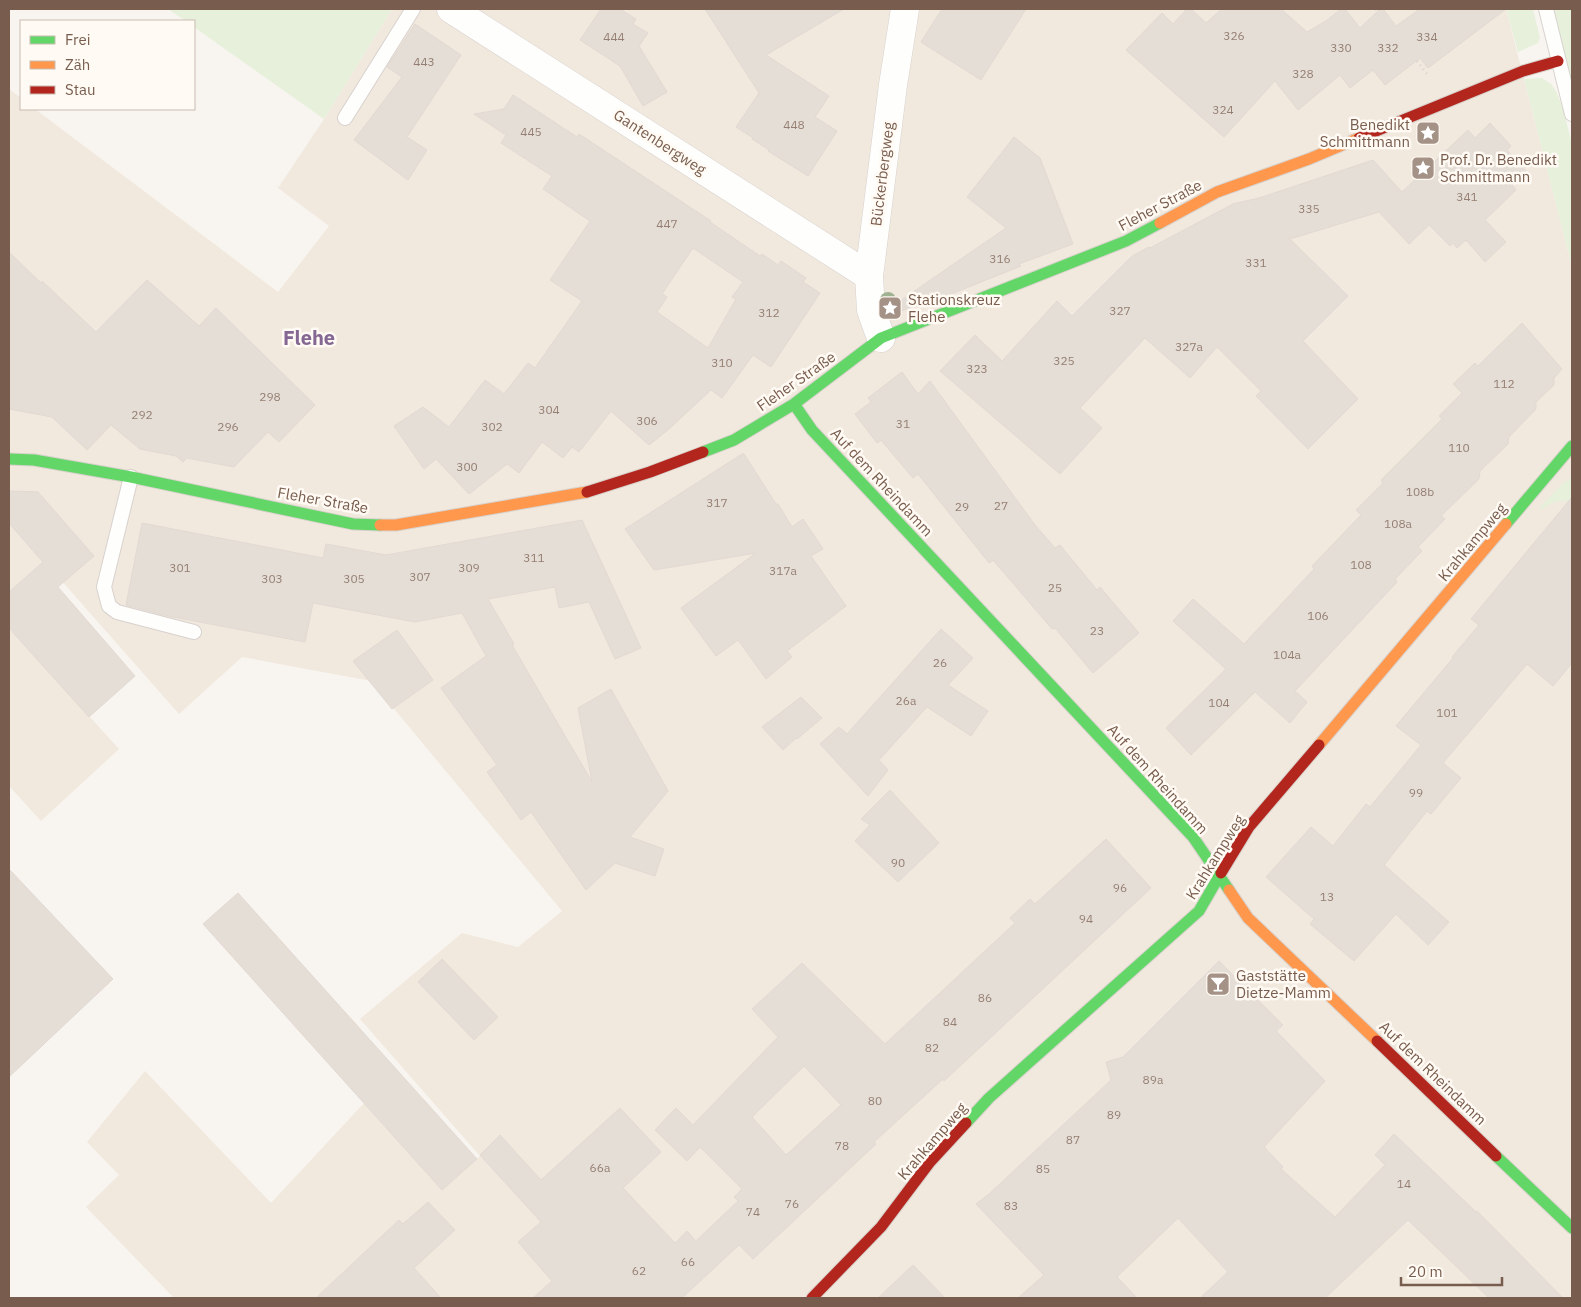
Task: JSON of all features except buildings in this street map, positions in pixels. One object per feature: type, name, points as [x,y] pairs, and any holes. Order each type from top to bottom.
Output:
[{"type":"street","name":"Gantenbergweg","points":[[451,9],[869,276]]},
{"type":"street","name":"Bückerbergweg","points":[[881,338],[871,310],[869,276],[893,85],[905,9]]},
{"type":"street","name":"Fleher Straße","points":[[9,459],[34,460],[131,477],[354,524],[396,525],[591,490],[650,472],[734,440],[794,404],[881,338],[1126,241],[1217,192],[1309,159],[1424,110],[1523,71],[1558,61]]},
{"type":"street","name":"Auf dem Rheindamm","points":[[794,404],[812,430],[1193,837],[1248,918],[1572,1228]]},
{"type":"street","name":"Krahkampweg","points":[[812,1298],[881,1227],[930,1162],[989,1098],[1199,911],[1249,827],[1572,446]]},
{"type":"lane","points":[[345,118],[413,9]]},
{"type":"lane","points":[[1546,9],[1572,114]]},
{"type":"lane","points":[[131,477],[104,587],[108,606],[117,612],[194,632]]},
{"type":"shaded area","points":[[392,9],[1506,9],[1572,267],[1572,1298],[174,1298],[86,1207],[119,1175],[87,1142],[145,1071],[271,1203],[364,1103],[442,1190],[480,1156],[360,1019],[462,933],[518,947],[562,911],[371,681],[242,657],[179,714],[45,562],[9,592],[9,89],[20,97],[20,110],[36,110],[278,292],[329,226],[278,188],[324,119]]},
{"type":"shaded area","points":[[9,628],[119,749],[41,821],[9,786]]},
{"type":"green space","points":[[168,9],[392,9],[324,119],[195,28],[195,20],[184,20]]},
{"type":"green space","points":[[1506,9],[1533,9],[1540,38],[1538,43],[1518,52]]},
{"type":"green space","points":[[1553,9],[1572,9],[1572,90]]},
{"type":"green space","points":[[1542,78],[1551,84],[1556,91],[1563,108],[1572,145],[1572,267],[1524,79]]},
{"type":"green space","points":[[1572,478],[1572,500],[1554,502],[1542,509],[1539,508],[1563,483]]},
{"type":"traffic: fast","points":[[703,452],[734,440],[794,404],[881,338],[1126,241],[1160,223]]},
{"type":"traffic: fast","points":[[794,404],[812,430],[1193,837],[1229,890]]},
{"type":"traffic: fast","points":[[1506,524],[1572,446]]},
{"type":"traffic: fast","points":[[9,459],[34,460],[131,477],[353,524],[380,525]]},
{"type":"traffic: fast","points":[[966,1123],[989,1098],[1199,911],[1221,873]]},
{"type":"traffic: fast","points":[[1496,1156],[1572,1228]]},
{"type":"traffic: slow","points":[[1160,223],[1217,192],[1309,159],[1359,138]]},
{"type":"traffic: slow","points":[[380,525],[396,525],[587,492]]},
{"type":"traffic: slow","points":[[1319,745],[1506,524]]},
{"type":"traffic: slow","points":[[1229,890],[1248,918],[1377,1041]]},
{"type":"traffic: jam","points":[[1359,138],[1523,71],[1558,61]]},
{"type":"traffic: jam","points":[[587,492],[650,472],[703,452]]},
{"type":"traffic: jam","points":[[1221,873],[1249,827],[1319,745]]},
{"type":"traffic: jam","points":[[1377,1041],[1496,1156]]},
{"type":"traffic: jam","points":[[812,1298],[881,1227],[930,1162],[966,1123]]},
{"type":"place","name":"Benedikt Schmittmann","points":[[1428,133]]},
{"type":"place","name":"Prof. Dr. Benedikt Schmittmann","points":[[1423,168]]},
{"type":"place","name":"Stationskreuz Flehe","points":[[890,308]]},
{"type":"place","name":"Gaststätte Dietze-Mamm","points":[[1218,984]]},
{"type":"district","name":"Flehe","points":[[309,337]]}]
